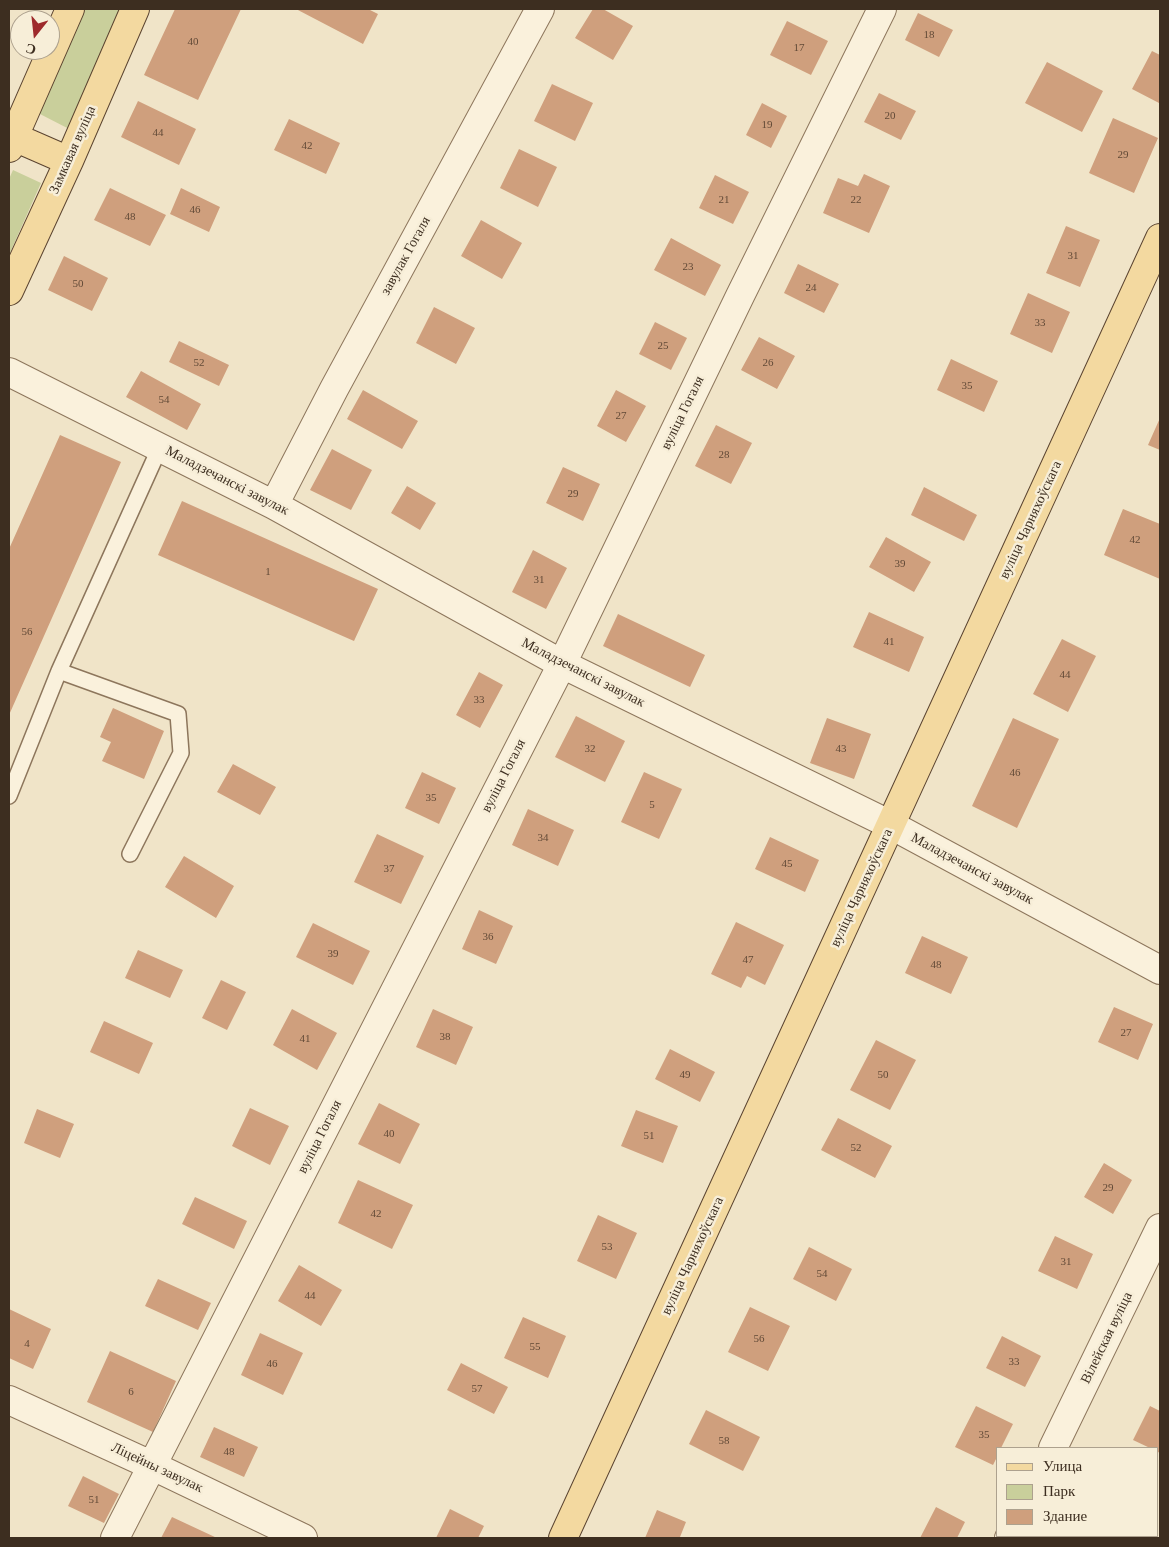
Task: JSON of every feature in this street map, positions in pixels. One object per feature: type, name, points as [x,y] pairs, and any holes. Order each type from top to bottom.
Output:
[{"type":"main road","points":[[69,161],[13,131],[70,9]]},
{"type":"main road","name":"Замкавая вуліца","points":[[9,291],[69,161],[135,9]]},
{"type":"main road","name":"вуліца Чарняхоўскага","points":[[563,1538],[1160,238]]},
{"type":"street","name":"завулак Гогаля","points":[[274,505],[343,371],[540,9]]},
{"type":"street","name":"вуліца Гогаля","points":[[115,1538],[562,664],[740,296],[882,9]]},
{"type":"street","name":"Маладзечанскі завулак","points":[[9,372],[274,505],[562,664],[891,825],[1160,970]]},
{"type":"street","name":"Вілейская вуліца","points":[[1053,1447],[1160,1228]]},
{"type":"street","name":"Ліцейны завулак","points":[[9,1400],[304,1538]]},
{"type":"lane","points":[[9,796],[59,671],[160,448]]},
{"type":"lane","points":[[59,671],[178,714],[181,753],[130,854]]},
{"type":"green space","points":[[83,9],[127,9],[73,131],[38,113]]},
{"type":"green space","points":[[13,170],[41,183],[9,255],[9,179]]},
{"type":"building","points":[[175,9],[241,9],[198,100],[144,75]]},
{"type":"building","points":[[296,9],[368,9],[378,14],[363,44]]},
{"type":"building","points":[[593,9],[603,9],[633,26],[613,60],[575,38]]},
{"type":"building","points":[[918,13],[953,30],[939,57],[905,40]]},
{"type":"building","points":[[787,21],[828,41],[811,75],[770,55]]},
{"type":"building","points":[[1152,51],[1160,55],[1159,103],[1132,89]]},
{"type":"building","points":[[1047,62],[1103,91],[1082,132],[1025,103]]},
{"type":"building","points":[[552,84],[593,103],[575,141],[534,121]]},
{"type":"building","points":[[879,93],[916,111],[901,140],[864,122]]},
{"type":"building","points":[[138,101],[196,129],[179,165],[121,137]]},
{"type":"building","points":[[762,103],[787,116],[771,148],[746,135]]},
{"type":"building","points":[[1113,118],[1158,138],[1134,193],[1089,173]]},
{"type":"building","points":[[289,119],[340,143],[326,174],[274,150]]},
{"type":"building","points":[[519,149],[557,167],[538,207],[500,188]]},
{"type":"building","points":[[864,174],[890,186],[869,233],[823,213],[838,178],[858,186]]},
{"type":"building","points":[[715,175],[749,192],[733,224],[699,208]]},
{"type":"building","points":[[110,188],[166,215],[150,246],[94,220]]},
{"type":"building","points":[[181,188],[220,207],[209,232],[170,214]]},
{"type":"building","points":[[481,220],[522,243],[502,279],[461,256]]},
{"type":"building","points":[[1066,226],[1100,240],[1080,287],[1046,273]]},
{"type":"building","points":[[671,238],[721,265],[705,296],[654,270]]},
{"type":"building","points":[[64,256],[108,278],[92,311],[48,290]]},
{"type":"building","points":[[798,264],[839,284],[824,313],[784,293]]},
{"type":"building","points":[[1028,293],[1070,312],[1052,353],[1010,334]]},
{"type":"building","points":[[434,307],[475,328],[456,364],[416,343]]},
{"type":"building","points":[[655,322],[687,338],[671,370],[639,354]]},
{"type":"building","points":[[759,337],[795,356],[777,389],[741,370]]},
{"type":"building","points":[[179,341],[229,365],[219,386],[169,362]]},
{"type":"building","points":[[951,359],[998,381],[984,412],[937,390]]},
{"type":"building","points":[[141,371],[201,404],[187,430],[126,397]]},
{"type":"building","points":[[363,390],[418,421],[402,449],[347,419]]},
{"type":"building","points":[[616,390],[646,406],[626,442],[597,426]]},
{"type":"building","points":[[1160,418],[1160,450],[1148,445]]},
{"type":"building","points":[[716,425],[752,443],[731,484],[695,466]]},
{"type":"building","points":[[60,435],[121,462],[9,715],[9,549]]},
{"type":"building","points":[[332,449],[372,470],[351,510],[310,490]]},
{"type":"building","points":[[563,467],[600,484],[583,521],[546,503]]},
{"type":"building","points":[[407,486],[436,503],[420,530],[391,513]]},
{"type":"building","points":[[924,487],[977,515],[964,541],[911,515]]},
{"type":"building","points":[[182,501],[378,589],[354,641],[158,555]]},
{"type":"building","points":[[1123,509],[1160,524],[1160,579],[1104,555]]},
{"type":"building","points":[[886,537],[931,562],[914,592],[869,567]]},
{"type":"building","points":[[533,550],[567,568],[546,609],[512,592]]},
{"type":"building","points":[[869,612],[924,637],[909,672],[853,647]]},
{"type":"building","points":[[618,614],[705,655],[690,687],[603,646]]},
{"type":"building","points":[[1062,639],[1096,656],[1068,712],[1033,694]]},
{"type":"building","points":[[479,672],[503,685],[480,728],[456,715]]},
{"type":"building","points":[[113,708],[164,731],[144,779],[102,761],[111,742],[100,737]]},
{"type":"building","points":[[576,716],[625,741],[605,782],[555,757]]},
{"type":"building","points":[[827,718],[871,734],[854,779],[810,763]]},
{"type":"building","points":[[1013,718],[1059,739],[1017,828],[972,806]]},
{"type":"building","points":[[233,764],[276,787],[260,815],[217,792]]},
{"type":"building","points":[[422,772],[456,788],[439,824],[405,808]]},
{"type":"building","points":[[644,772],[682,789],[659,839],[621,822]]},
{"type":"building","points":[[528,809],[574,830],[558,866],[512,845]]},
{"type":"building","points":[[377,834],[424,856],[401,904],[354,882]]},
{"type":"building","points":[[770,837],[819,860],[805,892],[755,869]]},
{"type":"building","points":[[184,856],[234,886],[216,918],[165,887]]},
{"type":"building","points":[[479,910],[513,926],[496,964],[462,949]]},
{"type":"building","points":[[736,922],[784,945],[765,985],[747,976],[741,988],[711,974]]},
{"type":"building","points":[[313,923],[370,951],[353,985],[296,957]]},
{"type":"building","points":[[922,936],[968,957],[951,994],[905,973]]},
{"type":"building","points":[[138,950],[183,970],[170,998],[125,978]]},
{"type":"building","points":[[221,980],[246,992],[227,1030],[202,1018]]},
{"type":"building","points":[[1114,1007],[1153,1024],[1138,1060],[1098,1042]]},
{"type":"building","points":[[292,1009],[337,1033],[317,1070],[273,1045]]},
{"type":"building","points":[[433,1009],[473,1027],[456,1065],[416,1047]]},
{"type":"building","points":[[104,1021],[153,1043],[139,1074],[90,1052]]},
{"type":"building","points":[[876,1040],[916,1060],[890,1110],[850,1090]]},
{"type":"building","points":[[670,1049],[715,1072],[700,1102],[655,1079]]},
{"type":"building","points":[[379,1103],[420,1124],[400,1164],[358,1144]]},
{"type":"building","points":[[250,1108],[289,1126],[270,1165],[232,1146]]},
{"type":"building","points":[[37,1109],[74,1124],[60,1158],[24,1143]]},
{"type":"building","points":[[636,1110],[678,1126],[663,1163],[621,1146]]},
{"type":"building","points":[[838,1118],[892,1146],[875,1178],[821,1150]]},
{"type":"building","points":[[1104,1163],[1132,1180],[1113,1214],[1084,1197]]},
{"type":"building","points":[[358,1180],[413,1205],[392,1249],[338,1223]]},
{"type":"building","points":[[195,1197],[247,1221],[234,1249],[182,1224]]},
{"type":"building","points":[[598,1215],[637,1233],[616,1279],[577,1261]]},
{"type":"building","points":[[1055,1236],[1093,1254],[1077,1289],[1038,1271]]},
{"type":"building","points":[[809,1247],[852,1269],[836,1301],[793,1279]]},
{"type":"building","points":[[299,1265],[342,1290],[321,1326],[278,1301]]},
{"type":"building","points":[[158,1279],[211,1303],[198,1330],[145,1306]]},
{"type":"building","points":[[750,1307],[790,1326],[768,1371],[728,1352]]},
{"type":"building","points":[[9,1309],[51,1329],[33,1369],[9,1358]]},
{"type":"building","points":[[523,1317],[566,1336],[548,1378],[504,1358]]},
{"type":"building","points":[[260,1333],[303,1353],[283,1395],[241,1375]]},
{"type":"building","points":[[1002,1336],[1041,1356],[1025,1387],[986,1368]]},
{"type":"building","points":[[110,1351],[176,1381],[153,1432],[87,1402]]},
{"type":"building","points":[[461,1363],[508,1387],[494,1414],[447,1390]]},
{"type":"building","points":[[976,1406],[1013,1424],[1002,1447],[996,1447],[996,1459],[993,1465],[955,1447]]},
{"type":"building","points":[[1150,1406],[1160,1411],[1160,1453],[1159,1447],[1148,1447],[1133,1440]]},
{"type":"building","points":[[706,1410],[760,1437],[743,1471],[689,1444]]},
{"type":"building","points":[[214,1427],[258,1447],[244,1477],[200,1457]]},
{"type":"building","points":[[83,1476],[119,1494],[104,1523],[68,1506]]},
{"type":"building","points":[[936,1507],[965,1522],[957,1538],[920,1538]]},
{"type":"building","points":[[450,1509],[484,1526],[478,1538],[436,1538]]},
{"type":"building","points":[[657,1510],[686,1522],[680,1537],[684,1538],[645,1538]]},
{"type":"building","points":[[172,1517],[217,1538],[161,1538]]}]
